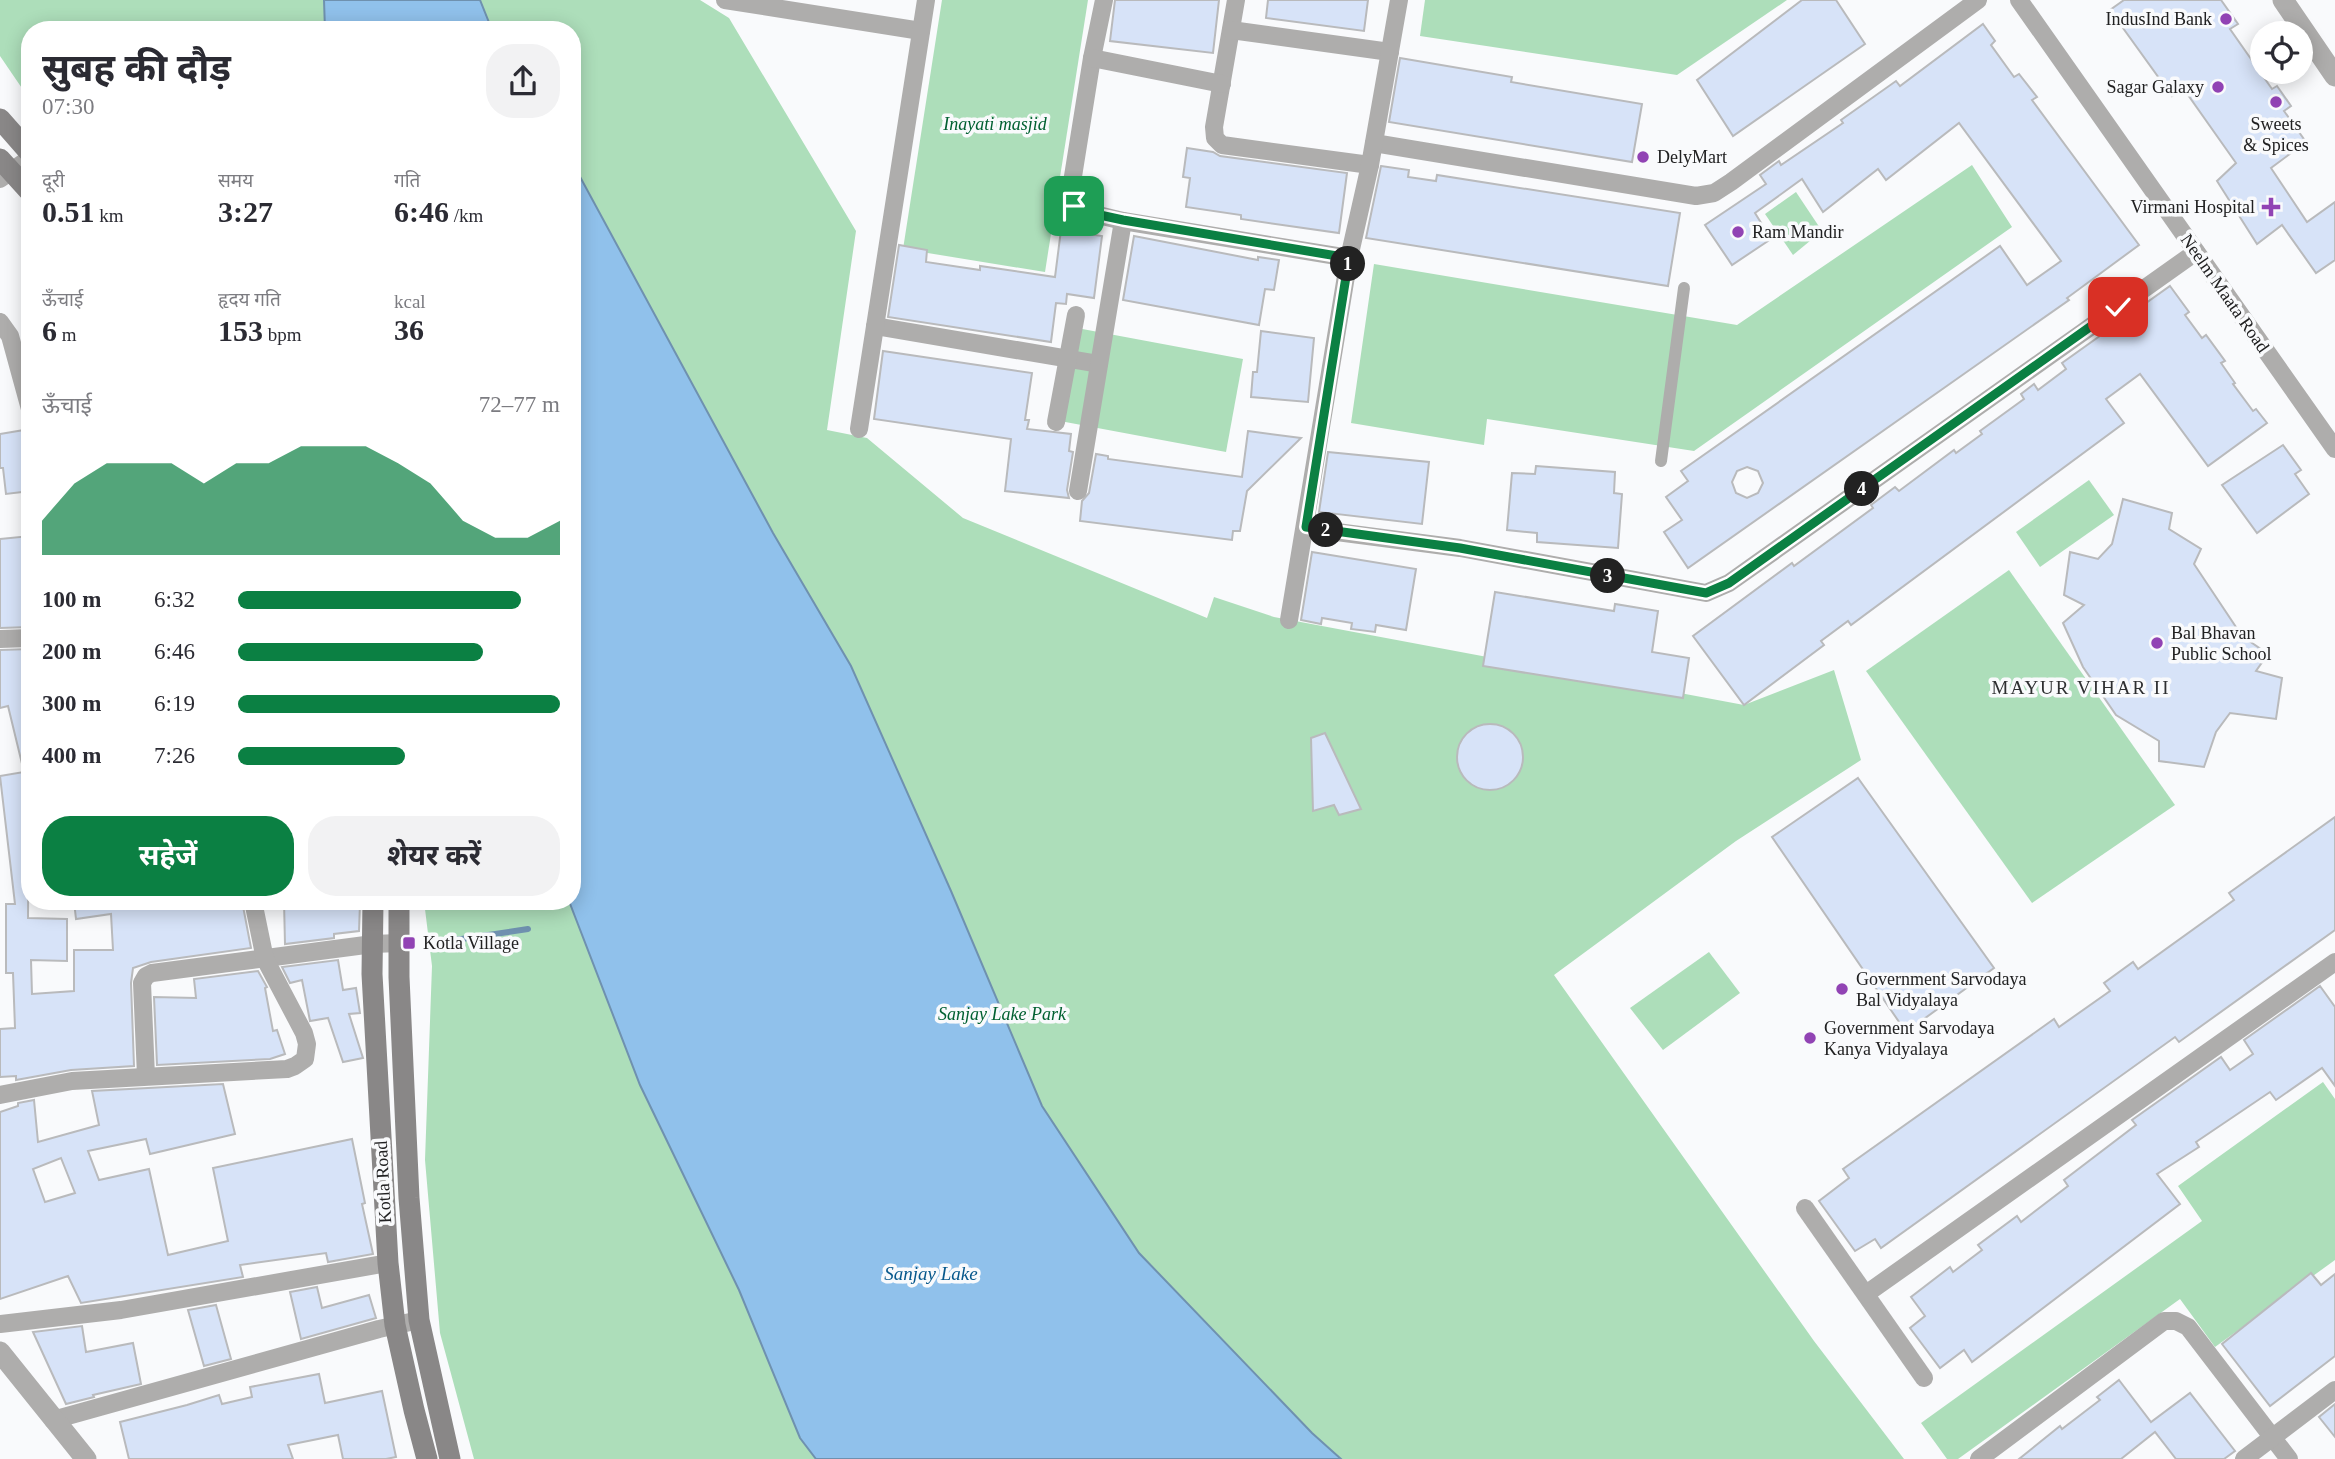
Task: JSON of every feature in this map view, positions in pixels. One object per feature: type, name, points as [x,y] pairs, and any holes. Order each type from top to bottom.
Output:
[{"type":"main road","points":[[0,119],[21,144]]},
{"type":"main road","points":[[4,170],[21,184]]},
{"type":"main road","name":"Kotla Road","points":[[373,910],[372,974],[388,1263],[395,1325],[427,1459]]},
{"type":"main road","name":"Kotla Road","points":[[398,910],[409,1198],[419,1320],[450,1459]]},
{"type":"street","points":[[725,0],[921,31]]},
{"type":"street","points":[[859,429],[926,0]]},
{"type":"street","points":[[1104,0],[1070,195],[1074,206],[1086,212],[1123,220],[1349,258]]},
{"type":"street","points":[[1236,0],[1214,127],[1215,138],[1223,145],[1370,165]]},
{"type":"street","points":[[1289,620],[1349,258],[1370,165],[1399,0]]},
{"type":"street","points":[[1374,143],[1696,195],[1714,193],[1978,0]]},
{"type":"street","name":"Neelm Maata Road","points":[[2019,0],[2335,449]]},
{"type":"street","points":[[2283,0],[2335,76]]},
{"type":"street","points":[[1231,30],[1390,52]]},
{"type":"street","points":[[1092,58],[1222,84]]},
{"type":"street","points":[[4,170],[21,160]]},
{"type":"street","points":[[1079,491],[1123,220]]},
{"type":"street","points":[[1306,527],[1460,548],[1706,593],[1729,583],[2196,252]]},
{"type":"street","points":[[1661,461],[1684,288]]},
{"type":"street","points":[[1056,422],[1076,315]]},
{"type":"street","points":[[0,318],[10,336],[21,376]]},
{"type":"street","points":[[875,326],[1099,364]]},
{"type":"street","points":[[0,639],[21,638]]},
{"type":"street","points":[[0,1095],[72,1082],[287,1069],[305,1059],[307,1044],[304,1033],[265,959],[255,910]]},
{"type":"street","points":[[146,1076],[142,983],[146,976],[373,944],[399,943]]},
{"type":"street","points":[[1866,1294],[2335,962]]},
{"type":"street","points":[[1805,1208],[1924,1378]]},
{"type":"street","points":[[0,1324],[111,1312],[388,1263]]},
{"type":"street","points":[[53,1420],[419,1320]]},
{"type":"street","points":[[1979,1459],[2164,1321],[2176,1321],[2188,1327],[2289,1459]]},
{"type":"street","points":[[0,1352],[86,1459]]},
{"type":"street","points":[[2244,1459],[2335,1390]]},
{"type":"green space","name":"Sanjay Lake Park","points":[[0,0],[700,0],[729,18],[856,231],[827,430],[867,438],[963,518],[1207,618],[1214,597],[1274,617],[1744,705],[1834,670],[1861,760],[1736,841],[1554,975],[1814,1341],[1904,1459],[474,1459],[440,1333],[425,1160],[432,966],[425,910],[581,910],[581,21],[21,21],[21,87],[0,56]]},
{"type":"green space","name":"Inayati masjid","points":[[942,0],[1088,0],[1045,272],[903,249]]},
{"type":"green space","points":[[1425,0],[1787,0],[1677,75],[1420,36]]},
{"type":"green space","points":[[1972,165],[2012,227],[1694,451],[1487,419],[1484,445],[1351,423],[1374,264],[1737,325]]},
{"type":"green space","points":[[1796,192],[1822,231],[1793,255],[1765,214]]},
{"type":"green space","points":[[1077,328],[1243,359],[1226,452],[1060,421]]},
{"type":"green space","points":[[2089,480],[2114,515],[2040,567],[2016,532]]},
{"type":"green space","points":[[2009,570],[2175,805],[2032,903],[1866,671]]},
{"type":"green space","points":[[1709,952],[1740,993],[1663,1050],[1630,1008]]},
{"type":"green space","points":[[2323,1082],[2335,1099],[2335,1260],[2215,1347],[2180,1299],[1958,1459],[1947,1459],[1921,1423],[2202,1221],[2178,1186]]},
{"type":"water","points":[[324,0],[480,0],[488,21],[325,21]]},
{"type":"water","name":"Sanjay Lake","points":[[581,179],[773,533],[851,666],[951,891],[1042,1106],[1139,1253],[1312,1433],[1341,1459],[816,1459],[800,1438],[739,1290],[640,1085],[572,910],[581,910]]},
{"type":"building","points":[[1115,0],[1219,0],[1213,53],[1110,41]]},
{"type":"building","points":[[1268,0],[1368,0],[1364,31],[1266,18]]},
{"type":"building","points":[[1802,0],[1836,0],[1865,44],[1733,136],[1697,80]]},
{"type":"building","name":"Sagar Galaxy","points":[[2124,0],[2221,0],[2238,24],[2230,29],[2250,58],[2250,84],[2268,84],[2272,89],[2277,86],[2291,106],[2284,111],[2306,142],[2271,168],[2307,222],[2335,202],[2335,260],[2316,273],[2282,225],[2257,244],[2217,181],[2236,163],[2183,88],[2172,96],[2110,10]]},
{"type":"building","points":[[1983,24],[1995,41],[1991,45],[2014,77],[2019,74],[2037,97],[2032,100],[2139,245],[2067,298],[2069,300],[1688,568],[1664,532],[1682,520],[1666,497],[1688,481],[1681,471],[2000,246],[2027,285],[2061,261],[1959,123],[1886,180],[1878,169],[1823,212],[1802,179],[1755,213],[1771,239],[1732,265],[1705,225],[1766,184],[1760,175],[1779,161],[1781,165],[1843,123],[1841,120],[1896,81],[1900,86]],"holes":[[[1747,467],[1758,471],[1763,483],[1758,493],[1747,498],[1736,493],[1732,482],[1737,471]]]},
{"type":"building","points":[[1400,58],[1512,77],[1511,82],[1642,104],[1632,162],[1389,122]]},
{"type":"building","points":[[1187,148],[1213,152],[1220,156],[1347,173],[1339,233],[1241,219],[1241,215],[1186,207],[1190,178],[1183,177]]},
{"type":"building","points":[[1381,166],[1409,170],[1408,177],[1436,181],[1437,175],[1680,213],[1668,286],[1366,238]]},
{"type":"building","points":[[1061,230],[1102,236],[1094,298],[1067,294],[1066,304],[1056,303],[1051,342],[888,317],[899,245],[927,250],[926,262],[980,270],[980,266],[1055,277]]},
{"type":"building","points":[[1134,236],[1258,260],[1258,257],[1279,260],[1274,290],[1265,289],[1259,325],[1123,300]]},
{"type":"building","points":[[2170,286],[2189,312],[2185,315],[2202,338],[2206,335],[2225,361],[2221,363],[2235,383],[2233,384],[2253,411],[2256,409],[2267,423],[2208,466],[2140,374],[2106,399],[2124,423],[1851,625],[1848,621],[1821,641],[1824,645],[1744,705],[1693,636],[1792,563],[1794,566],[1873,508],[1871,505],[1895,487],[1899,491],[1954,450],[1956,453],[1982,434],[1980,431],[2024,399],[2021,394],[2034,384],[2038,390],[2066,369],[2062,363]]},
{"type":"building","points":[[1261,331],[1314,338],[1308,402],[1251,397],[1253,372],[1257,372]]},
{"type":"building","points":[[883,351],[1032,373],[1025,420],[1029,420],[1027,429],[1071,434],[1069,451],[1073,452],[1067,490],[1069,498],[1005,491],[1011,439],[874,419]]},
{"type":"building","points":[[21,430],[21,492],[6,494],[3,468],[0,468],[0,434]]},
{"type":"building","points":[[1248,431],[1301,438],[1247,491],[1240,531],[1233,531],[1232,540],[1080,521],[1082,501],[1089,493],[1096,454],[1108,456],[1108,459],[1242,477]]},
{"type":"building","points":[[2283,445],[2301,470],[2295,474],[2309,494],[2257,533],[2222,485]]},
{"type":"building","points":[[1328,452],[1429,462],[1422,524],[1319,512]]},
{"type":"building","points":[[1536,466],[1615,472],[1614,493],[1622,494],[1618,548],[1537,542],[1537,533],[1507,530],[1512,473],[1535,474]]},
{"type":"building","points":[[2123,499],[2172,513],[2169,529],[2201,549],[2194,564],[2242,636],[2268,654],[2256,671],[2282,678],[2276,719],[2230,713],[2216,732],[2204,767],[2159,761],[2159,741],[2116,715],[2083,667],[2063,623],[2084,605],[2064,595],[2070,552],[2098,559],[2112,544]]},
{"type":"building","points":[[21,537],[21,627],[0,628],[0,539]]},
{"type":"building","points":[[1312,552],[1416,569],[1406,630],[1376,625],[1375,632],[1351,629],[1352,623],[1322,618],[1321,624],[1301,620]]},
{"type":"building","points":[[1495,592],[1614,611],[1615,604],[1658,611],[1652,652],[1689,658],[1683,698],[1483,666]]},
{"type":"building","points":[[21,649],[21,760],[8,706],[0,708],[0,650]]},
{"type":"building","points":[[1490,724],[1503,726],[1513,734],[1521,744],[1521,770],[1513,780],[1503,788],[1490,790],[1477,788],[1467,780],[1459,770],[1457,757],[1459,744],[1467,734],[1477,726]]},
{"type":"building","points":[[1325,733],[1361,809],[1339,815],[1334,805],[1313,811],[1311,738]]},
{"type":"building","points":[[21,772],[21,910],[28,910],[28,918],[67,919],[67,961],[31,960],[32,994],[74,991],[74,950],[113,950],[111,914],[76,919],[75,910],[244,910],[251,948],[151,962],[133,968],[131,983],[134,1066],[71,1070],[16,1080],[16,1076],[0,1077],[0,1029],[15,1028],[13,973],[6,973],[6,904],[15,904],[0,776]]},
{"type":"building","points":[[1858,778],[1994,968],[1906,1032],[1772,837]]},
{"type":"building","points":[[2335,817],[2335,930],[2179,1042],[2175,1037],[1881,1248],[1875,1239],[1855,1251],[1819,1201],[1849,1178],[1843,1169],[2054,1019],[2059,1027],[2110,991],[2104,983],[2133,962],[2138,969],[2234,900],[2229,893]]},
{"type":"building","points":[[284,910],[360,910],[359,931],[334,934],[334,938],[285,944]]},
{"type":"building","points":[[338,960],[343,990],[356,988],[360,1013],[349,1014],[363,1058],[343,1062],[328,1018],[310,1021],[302,980],[290,983],[282,967]]},
{"type":"building","points":[[258,971],[267,987],[265,988],[273,1031],[277,1030],[285,1054],[270,1059],[157,1065],[154,997],[196,998],[194,979]]},
{"type":"building","points":[[2320,986],[2335,1007],[2335,1086],[2322,1068],[2276,1100],[2270,1092],[2196,1142],[2199,1147],[2157,1174],[2180,1204],[1972,1362],[1964,1350],[1940,1368],[1910,1328],[1925,1316],[1911,1297],[1950,1267],[1953,1272],[1982,1250],[1978,1245],[2017,1216],[2021,1222],[2068,1186],[2064,1180],[2136,1125],[2132,1120],[2221,1057],[2230,1070],[2253,1054],[2244,1040]]},
{"type":"building","points":[[223,1084],[235,1134],[150,1154],[146,1139],[88,1151],[99,1180],[149,1169],[168,1255],[228,1241],[213,1168],[352,1139],[373,1254],[328,1262],[326,1253],[240,1265],[243,1277],[81,1303],[68,1276],[0,1299],[0,1112],[18,1106],[18,1103],[34,1100],[38,1142],[99,1125],[92,1091]],"holes":[[[61,1158],[75,1193],[45,1202],[33,1169]]]},
{"type":"building","points":[[2311,1273],[2321,1285],[2335,1274],[2335,1356],[2270,1406],[2222,1344]]},
{"type":"building","points":[[317,1287],[322,1308],[369,1295],[376,1318],[301,1339],[290,1292]]},
{"type":"building","points":[[216,1305],[231,1359],[204,1366],[188,1310]]},
{"type":"building","points":[[82,1326],[86,1352],[133,1343],[141,1384],[66,1404],[33,1332]]},
{"type":"building","points":[[319,1374],[325,1403],[382,1391],[396,1457],[343,1459],[338,1435],[288,1445],[293,1459],[129,1459],[120,1422],[219,1395],[222,1404],[252,1397],[250,1387]]},
{"type":"building","points":[[2119,1380],[2151,1422],[2190,1393],[2235,1451],[2224,1459],[2176,1459],[2155,1432],[2121,1459],[2019,1459],[2060,1426],[2062,1429],[2100,1400],[2097,1397]]},
{"type":"building","points":[[2335,1404],[2335,1437],[2319,1417]]},
{"type":"waterway","points":[[448,941],[528,929]]},
{"type":"place","name":"IndusInd Bank","points":[[2226,19]]},
{"type":"place","name":"Sagar Galaxy","points":[[2218,87]]},
{"type":"place","name":"Sweets & Spices","points":[[2276,102]]},
{"type":"place","name":"DelyMart","points":[[1643,157]]},
{"type":"place","name":"Virmani Hospital","points":[[2271,207]]},
{"type":"place","name":"Ram Mandir","points":[[1738,232]]},
{"type":"place","name":"Bal Bhavan Public School","points":[[2157,643]]},
{"type":"place","name":"Kotla Village","points":[[409,943]]},
{"type":"place","name":"Government Sarvodaya Bal Vidyalaya","points":[[1842,989]]},
{"type":"place","name":"Government Sarvodaya Kanya Vidyalaya","points":[[1810,1038]]},
{"type":"district","name":"MAYUR VIHAR II","points":[[2081,687]]},
{"type":"route","points":[[1074,206],[1086,212],[1123,220],[1349,258],[1306,527],[1460,548],[1706,593],[1729,583],[2118,307]]}]
